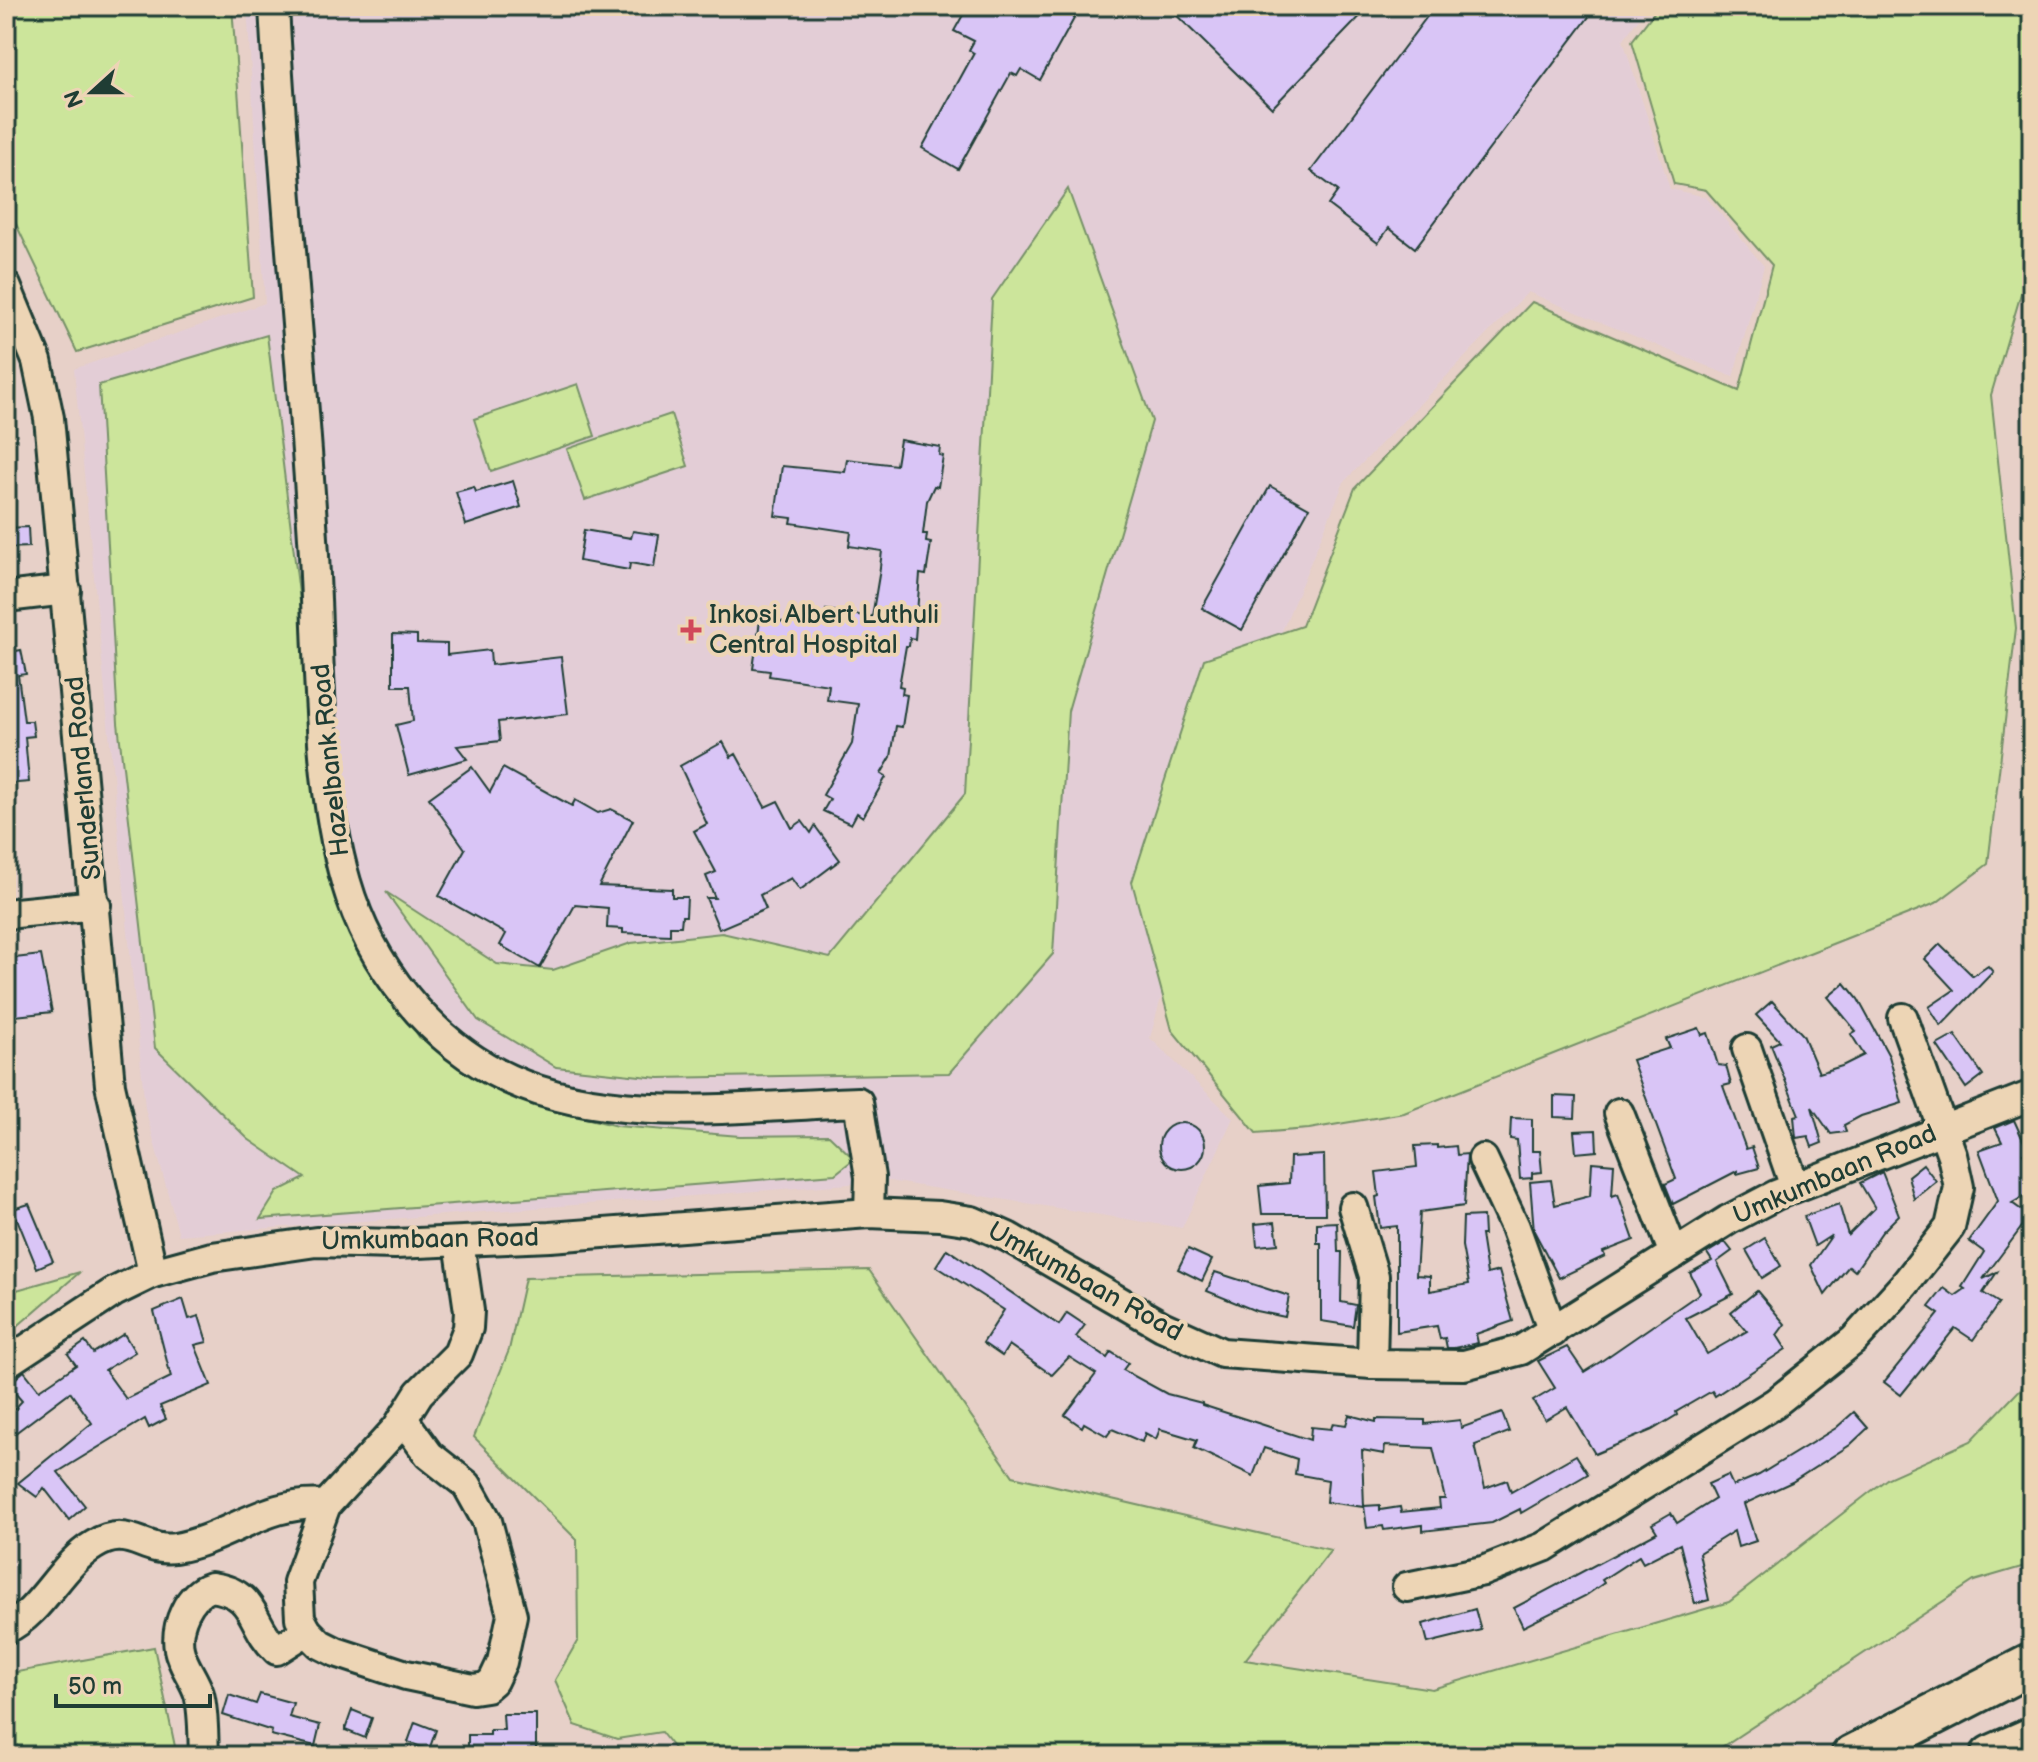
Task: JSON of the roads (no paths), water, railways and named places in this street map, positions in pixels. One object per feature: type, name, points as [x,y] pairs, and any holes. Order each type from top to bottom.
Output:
[{"type":"highway","points":[[1852,1756],[2032,1664]]},
{"type":"highway","points":[[1991,1756],[2032,1738]]},
{"type":"street","name":"Hazelbank Road","points":[[274,6],[311,507],[324,733],[335,830],[346,883],[363,927],[411,1005],[438,1033],[466,1055],[507,1078],[554,1097],[589,1105],[639,1108],[858,1102],[870,1177],[869,1213]]},
{"type":"street","name":"Sunderland Road","points":[[6,286],[26,326],[49,418],[96,905],[110,1085],[153,1273]]},
{"type":"street","points":[[6,597],[66,590]]},
{"type":"street","points":[[6,914],[96,905]]},
{"type":"street","points":[[1407,1587],[1483,1571],[1544,1547],[1775,1403],[1820,1370],[1905,1284],[1950,1227],[1959,1187],[1943,1128],[1903,1018]]},
{"type":"street","points":[[1747,1049],[1795,1187]]},
{"type":"street","name":"Umkumbaan Road","points":[[6,1363],[114,1292],[153,1273],[212,1257],[316,1242],[459,1242],[869,1213],[939,1216],[972,1221],[1008,1237],[1162,1326],[1222,1353],[1372,1364],[1464,1365],[1521,1350],[1728,1220],[1795,1187],[2032,1095]]},
{"type":"street","points":[[1619,1113],[1674,1254]]},
{"type":"street","points":[[1483,1159],[1515,1227],[1553,1332]]},
{"type":"street","points":[[1353,1207],[1374,1276],[1372,1364]]},
{"type":"street","points":[[403,1419],[429,1455],[467,1485],[487,1521],[512,1605],[497,1674],[486,1687],[473,1689],[406,1675],[336,1652],[320,1644],[300,1618],[298,1582],[326,1505],[403,1419],[419,1393],[458,1354],[464,1341],[469,1311],[459,1242]]},
{"type":"street","points":[[6,1629],[27,1615],[84,1551],[114,1536],[129,1536],[173,1548],[283,1506],[326,1505]]},
{"type":"street","points":[[204,1756],[200,1701],[183,1661],[179,1636],[188,1606],[196,1595],[211,1587],[233,1592],[252,1609],[277,1650],[307,1631]]},
{"type":"place","name":"Inkosi Albert Luthuli Central Hospital","points":[[691,630]]}]
